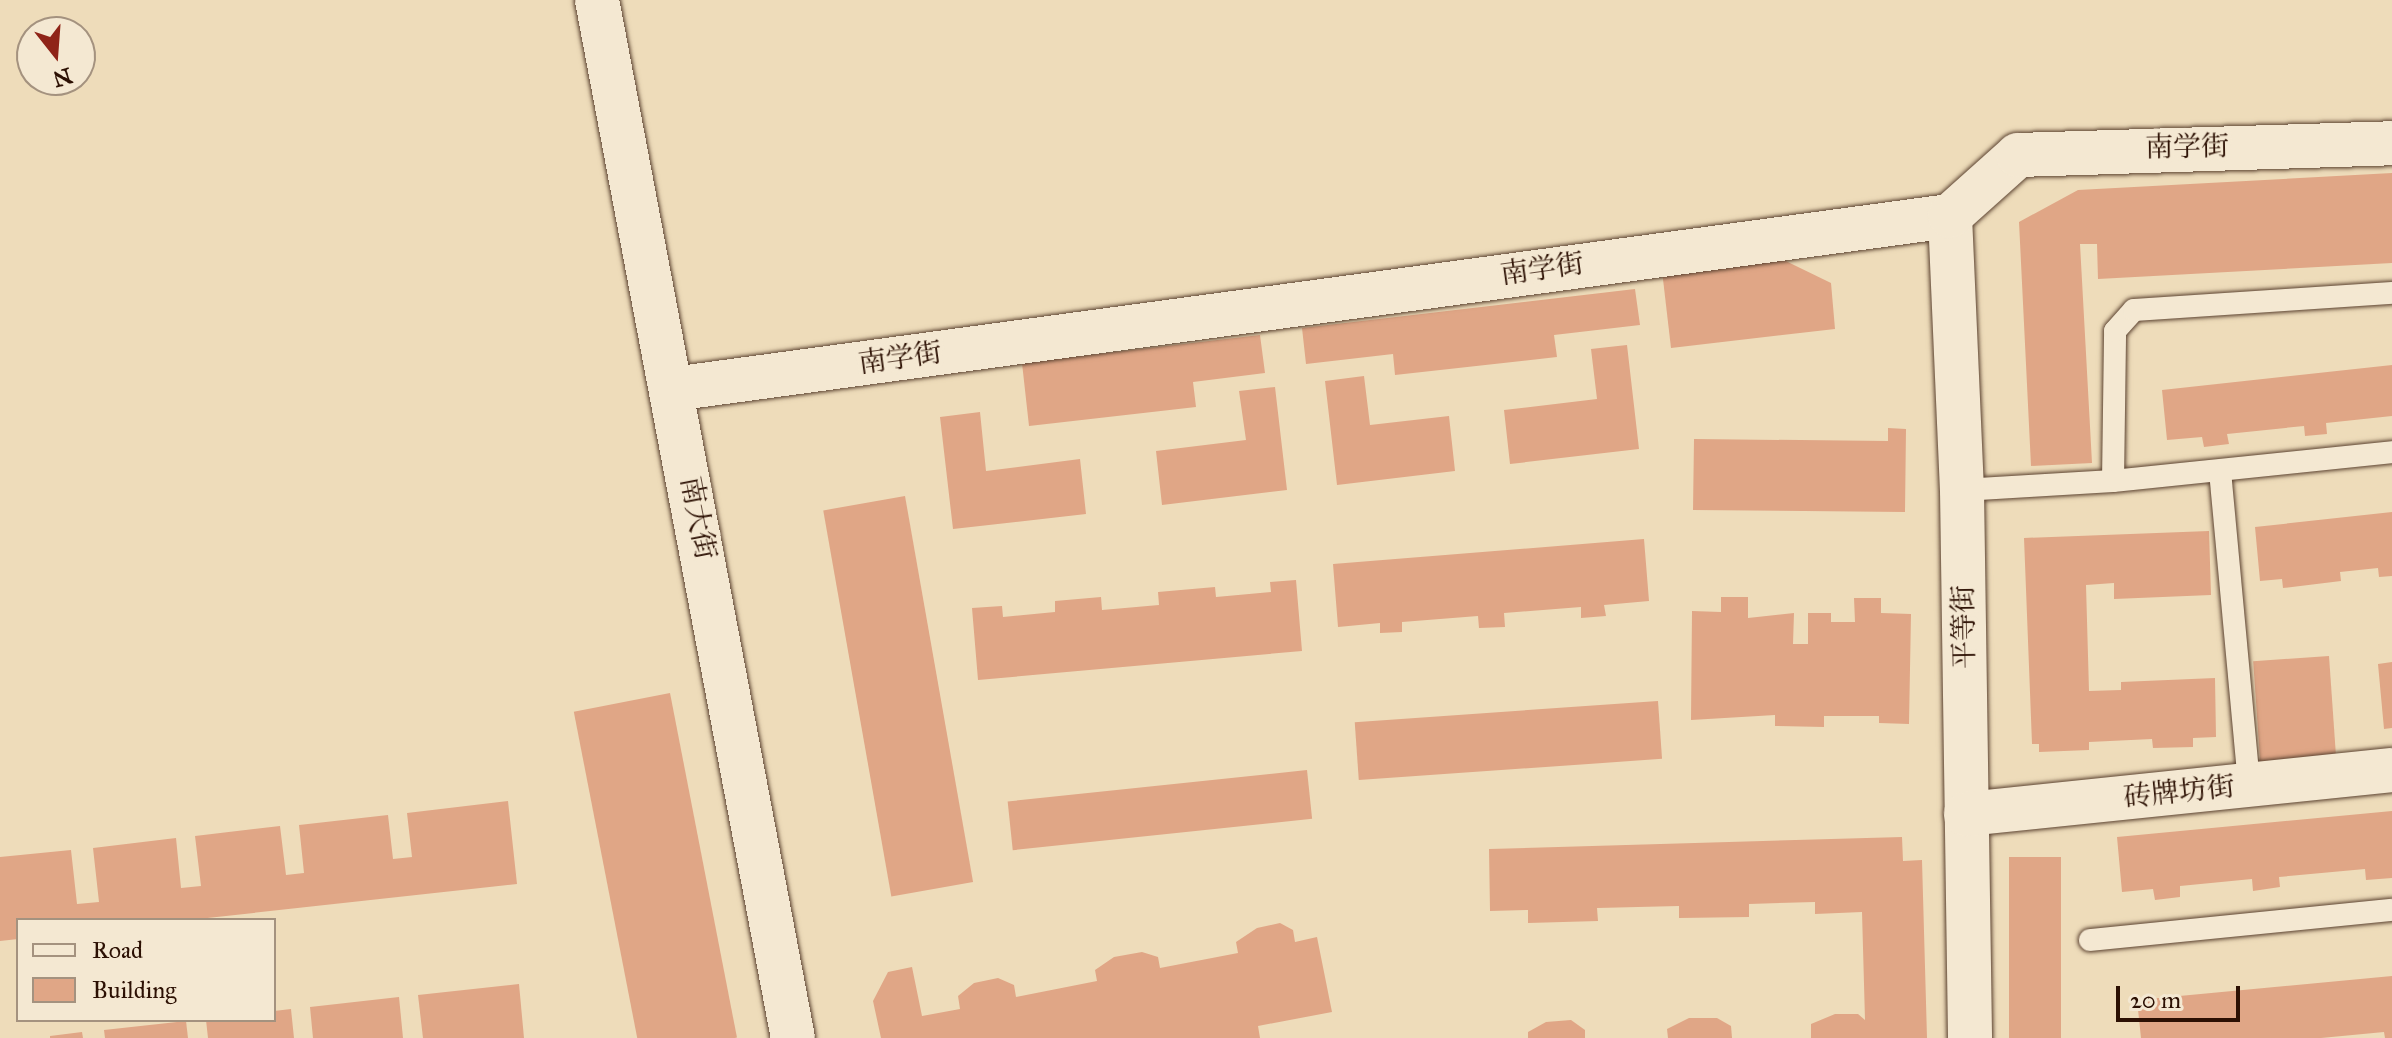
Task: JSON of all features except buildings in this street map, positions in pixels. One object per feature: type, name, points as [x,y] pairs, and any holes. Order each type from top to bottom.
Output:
[{"type":"street","name":"南大街","points":[[597,0],[673,389],[793,1038]]},
{"type":"street","name":"南学街","points":[[673,389],[1950,216],[2018,155],[2392,143]]},
{"type":"street","name":"平等街","points":[[1950,216],[1962,490],[1970,1038]]},
{"type":"street","name":"砖牌坊街","points":[[1966,814],[2392,770]]},
{"type":"lane","points":[[2113,481],[2115,331],[2134,310],[2392,293]]},
{"type":"lane","points":[[1962,490],[2113,481],[2392,452]]},
{"type":"lane","points":[[2220,471],[2249,785]]},
{"type":"lane","points":[[2090,940],[2392,910]]}]
